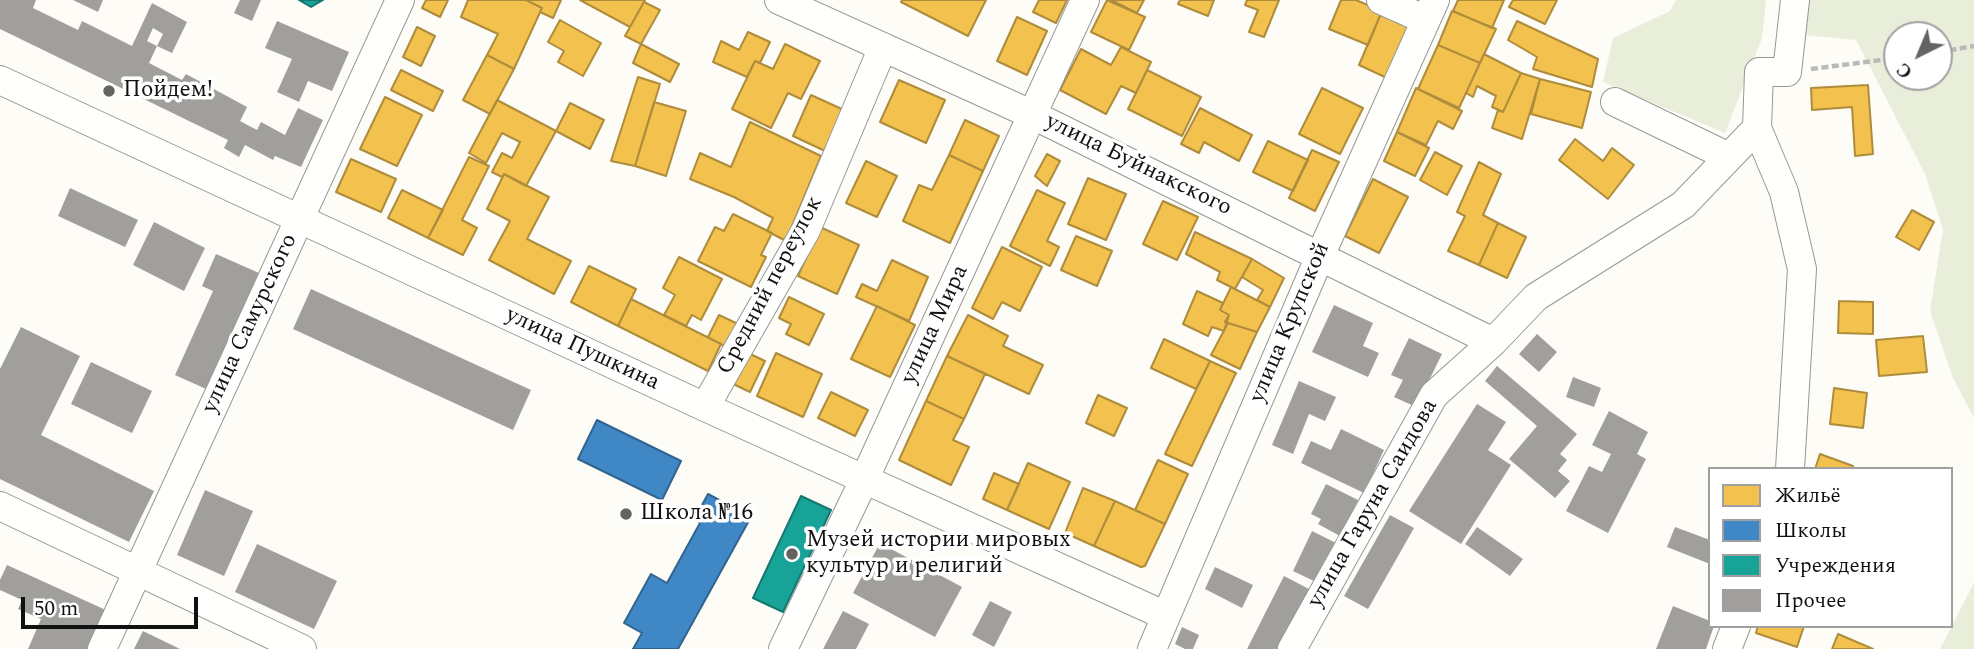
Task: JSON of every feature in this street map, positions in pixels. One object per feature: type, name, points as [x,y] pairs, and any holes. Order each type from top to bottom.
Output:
[{"type":"street","name":"улица Самурского","points":[[102,649],[400,0]]},
{"type":"street","name":"улица Буйнакского","points":[[779,0],[811,6],[883,47],[1033,115],[1493,342]]},
{"type":"street","name":"улица Мира","points":[[783,649],[864,480],[1085,0]]},
{"type":"street","points":[[1381,0],[1431,10]]},
{"type":"street","points":[[1790,467],[1802,269],[1784,192],[1756,128],[1759,72],[1787,72],[1795,0]]},
{"type":"street","name":"улица Крупской","points":[[1152,649],[1320,256],[1431,10]]},
{"type":"street","name":"Средний переулок","points":[[705,407],[806,230],[883,47]]},
{"type":"street","name":"улица Пушкина","points":[[0,80],[705,407],[1166,616]]},
{"type":"street","points":[[1615,102],[1729,157]]},
{"type":"street","name":"улица Гаруна Саидова","points":[[1292,649],[1434,395],[1493,342],[1536,297],[1683,205],[1756,128]]},
{"type":"street","points":[[0,506],[302,649]]},
{"type":"street","points":[[1727,649],[1735,628]]},
{"type":"path","points":[[1953,50],[1974,46]]},
{"type":"path","points":[[1787,72],[1883,60]]},
{"type":"green space","points":[[1676,0],[1766,0],[1762,38],[1725,133],[1603,82],[1613,38],[1670,11]]},
{"type":"green space","points":[[1798,0],[1974,0],[1974,418],[1953,378],[1930,311],[1943,229],[1925,174],[1856,40],[1793,34]]},
{"type":"green space","points":[[1974,583],[1974,649],[1940,649]]},
{"type":"building: Жильё","points":[[426,0],[448,0],[440,17],[422,8]]},
{"type":"building: Жильё","points":[[468,0],[526,0],[542,8],[514,69],[487,55],[498,34],[461,17]]},
{"type":"building: Жильё","points":[[526,0],[561,0],[553,18],[540,12],[542,8]]},
{"type":"building: Жильё","points":[[580,0],[645,0],[630,27]]},
{"type":"building: Жильё","points":[[986,0],[968,36],[901,2]]},
{"type":"building: Жильё","points":[[1039,0],[1067,0],[1056,23],[1033,12]]},
{"type":"building: Жильё","points":[[1107,0],[1145,17],[1129,50],[1091,32]]},
{"type":"building: Жильё","points":[[1111,0],[1144,0],[1137,13]]},
{"type":"building: Жильё","points":[[1180,0],[1214,0],[1208,16],[1178,4]]},
{"type":"building: Жильё","points":[[1247,0],[1279,0],[1264,37],[1249,32],[1258,10],[1245,5]]},
{"type":"building: Жильё","points":[[1341,0],[1356,0],[1382,11],[1368,45],[1329,29]]},
{"type":"building: Жильё","points":[[1458,0],[1504,0],[1492,28],[1453,11]]},
{"type":"building: Жильё","points":[[1513,0],[1557,0],[1545,24],[1509,7]]},
{"type":"building: Жильё","points":[[644,2],[660,10],[641,44],[625,36]]},
{"type":"building: Жильё","points":[[1382,11],[1411,24],[1387,78],[1359,65]]},
{"type":"building: Жильё","points":[[1452,11],[1496,29],[1480,63],[1438,45]]},
{"type":"building: Жильё","points":[[1017,17],[1047,31],[1027,75],[997,61]]},
{"type":"building: Жильё","points":[[560,20],[601,43],[583,76],[558,62],[564,51],[548,42]]},
{"type":"building: Жильё","points":[[1517,21],[1598,59],[1592,87],[1533,69],[1537,57],[1508,40]]},
{"type":"building: Жильё","points":[[417,27],[435,36],[421,66],[403,57]]},
{"type":"building: Жильё","points":[[748,32],[770,42],[760,63],[755,61],[747,77],[713,62],[721,41],[739,50]]},
{"type":"building: Жильё","points":[[641,44],[679,64],[670,82],[633,63]]},
{"type":"building: Жильё","points":[[785,44],[820,61],[801,99],[788,93],[771,128],[732,109],[755,61],[773,69]]},
{"type":"building: Жильё","points":[[1438,45],[1480,63],[1459,108],[1418,89]]},
{"type":"building: Жильё","points":[[1121,47],[1151,62],[1136,93],[1121,86],[1106,114],[1060,90],[1081,49],[1111,65]]},
{"type":"building: Жильё","points":[[1484,54],[1521,73],[1503,112],[1492,107],[1496,96],[1477,86],[1473,97],[1466,93]]},
{"type":"building: Жильё","points":[[487,55],[514,69],[490,114],[463,100]]},
{"type":"building: Жильё","points":[[401,70],[443,91],[433,111],[391,90]]},
{"type":"building: Жильё","points":[[1147,70],[1201,97],[1182,136],[1128,109]]},
{"type":"building: Жильё","points":[[1521,73],[1540,79],[1522,139],[1492,128],[1498,110],[1503,112]]},
{"type":"building: Жильё","points":[[638,77],[660,84],[635,166],[611,161]]},
{"type":"building: Жильё","points":[[1540,79],[1591,92],[1582,128],[1531,114]]},
{"type":"building: Жильё","points":[[899,80],[945,100],[926,143],[880,122]]},
{"type":"building: Жильё","points":[[1868,85],[1873,154],[1855,156],[1852,107],[1812,110],[1811,88]]},
{"type":"building: Жильё","points":[[1322,88],[1363,108],[1340,154],[1299,134]]},
{"type":"building: Жильё","points":[[1416,88],[1462,111],[1453,129],[1438,121],[1426,145],[1397,132]]},
{"type":"building: Жильё","points":[[811,95],[844,110],[825,151],[793,136]]},
{"type":"building: Жильё","points":[[385,97],[422,115],[397,166],[360,149]]},
{"type":"building: Жильё","points":[[497,100],[556,131],[526,186],[504,174],[502,177],[492,172],[502,153],[512,158],[520,142],[502,133],[486,163],[469,153]]},
{"type":"building: Жильё","points":[[654,102],[686,111],[666,176],[635,166]]},
{"type":"building: Жильё","points":[[570,103],[604,120],[590,149],[556,131]]},
{"type":"building: Жильё","points":[[1200,108],[1252,135],[1239,161],[1204,142],[1199,153],[1181,144]]},
{"type":"building: Жильё","points":[[965,120],[999,136],[983,171],[949,155]]},
{"type":"building: Жильё","points":[[750,122],[821,156],[786,241],[767,231],[773,218],[734,197],[690,179],[700,153],[731,167]]},
{"type":"building: Жильё","points":[[1397,132],[1429,148],[1415,176],[1384,161]]},
{"type":"building: Жильё","points":[[1575,139],[1603,161],[1612,148],[1634,165],[1608,199],[1559,160]]},
{"type":"building: Жильё","points":[[1268,141],[1308,160],[1293,191],[1253,172]]},
{"type":"building: Жильё","points":[[1312,150],[1339,162],[1315,211],[1289,198]]},
{"type":"building: Жильё","points":[[1435,152],[1462,166],[1447,195],[1420,180]]},
{"type":"building: Жильё","points":[[1047,154],[1060,161],[1047,186],[1035,176]]},
{"type":"building: Жильё","points":[[949,155],[983,171],[950,243],[903,221],[919,185],[932,190]]},
{"type":"building: Жильё","points":[[469,157],[489,166],[462,220],[477,228],[463,255],[428,238]]},
{"type":"building: Жильё","points":[[351,159],[396,179],[381,212],[336,192]]},
{"type":"building: Жильё","points":[[866,161],[897,176],[877,217],[846,203]]},
{"type":"building: Жильё","points":[[1479,162],[1501,174],[1483,215],[1498,223],[1479,265],[1448,251],[1465,216],[1457,212]]},
{"type":"building: Жильё","points":[[504,174],[549,197],[527,239],[571,261],[554,294],[489,260],[510,221],[487,209]]},
{"type":"building: Жильё","points":[[1088,178],[1126,194],[1106,240],[1068,224]]},
{"type":"building: Жильё","points":[[1373,179],[1408,197],[1379,253],[1345,236]]},
{"type":"building: Жильё","points":[[402,190],[443,210],[428,238],[388,218]]},
{"type":"building: Жильё","points":[[1037,190],[1065,203],[1047,241],[1059,247],[1050,266],[1010,246]]},
{"type":"building: Жильё","points":[[1163,201],[1198,217],[1177,260],[1143,244]]},
{"type":"building: Жильё","points":[[1912,210],[1934,222],[1919,250],[1896,237]]},
{"type":"building: Жильё","points":[[733,214],[772,233],[761,255],[766,257],[751,287],[698,261],[715,227],[724,231]]},
{"type":"building: Жильё","points":[[1498,223],[1526,237],[1507,278],[1479,265]]},
{"type":"building: Жильё","points":[[820,227],[859,245],[837,294],[798,276]]},
{"type":"building: Жильё","points":[[1195,232],[1252,259],[1235,289],[1217,280],[1220,272],[1186,254]]},
{"type":"building: Жильё","points":[[1076,236],[1112,251],[1097,286],[1061,270]]},
{"type":"building: Жильё","points":[[1002,247],[1042,267],[1020,311],[1002,302],[993,319],[972,308]]},
{"type":"building: Жильё","points":[[679,257],[722,279],[701,320],[692,315],[686,326],[664,315],[675,295],[663,288]]},
{"type":"building: Жильё","points":[[1252,259],[1284,278],[1270,307],[1257,300],[1263,290],[1242,277]]},
{"type":"building: Жильё","points":[[892,260],[928,277],[909,321],[856,297],[862,284],[877,291]]},
{"type":"building: Жильё","points":[[589,266],[636,289],[618,326],[571,302]]},
{"type":"building: Жильё","points":[[1231,287],[1270,307],[1257,332],[1225,322],[1229,315],[1220,310]]},
{"type":"building: Жильё","points":[[1197,291],[1223,303],[1220,310],[1229,315],[1224,331],[1212,327],[1208,336],[1183,324]]},
{"type":"building: Жильё","points":[[789,297],[824,314],[809,345],[786,334],[791,324],[779,318]]},
{"type":"building: Жильё","points":[[631,299],[721,344],[708,371],[618,326]]},
{"type":"building: Жильё","points":[[1839,301],[1873,302],[1873,334],[1838,333]]},
{"type":"building: Жильё","points":[[877,306],[915,325],[890,377],[851,359]]},
{"type":"building: Жильё","points":[[719,315],[738,324],[726,347],[708,337]]},
{"type":"building: Жильё","points":[[968,315],[1008,336],[1003,346],[1043,365],[1029,394],[947,356]]},
{"type":"building: Жильё","points":[[1228,323],[1257,332],[1240,369],[1211,355]]},
{"type":"building: Жильё","points":[[1923,336],[1927,372],[1879,376],[1876,340]]},
{"type":"building: Жильё","points":[[1164,339],[1210,361],[1196,389],[1151,368]]},
{"type":"building: Жильё","points":[[746,352],[765,361],[750,392],[731,383]]},
{"type":"building: Жильё","points":[[776,353],[822,374],[803,417],[757,396]]},
{"type":"building: Жильё","points":[[947,356],[985,374],[964,419],[926,401]]},
{"type":"building: Жильё","points":[[1210,361],[1236,373],[1192,466],[1165,454]]},
{"type":"building: Жильё","points":[[1834,388],[1867,393],[1863,428],[1830,424]]},
{"type":"building: Жильё","points":[[831,392],[868,410],[855,436],[818,418]]},
{"type":"building: Жильё","points":[[1098,395],[1127,408],[1114,436],[1086,423]]},
{"type":"building: Жильё","points":[[926,401],[964,419],[953,440],[969,447],[951,485],[899,460]]},
{"type":"building: Жильё","points":[[1820,454],[1853,466],[1853,467],[1816,467]]},
{"type":"building: Жильё","points":[[1158,460],[1188,474],[1165,524],[1135,510]]},
{"type":"building: Жильё","points":[[1028,463],[1070,482],[1049,529],[1007,510]]},
{"type":"building: Жильё","points":[[994,473],[1019,484],[1007,510],[983,499]]},
{"type":"building: Жильё","points":[[1083,488],[1115,501],[1094,546],[1065,533]]},
{"type":"building: Жильё","points":[[1115,501],[1165,524],[1145,566],[1141,567],[1094,546]]},
{"type":"building: Жильё","points":[[1757,628],[1803,628],[1797,647],[1756,633]]},
{"type":"building: Жильё","points":[[1838,634],[1873,649],[1832,649]]},
{"type":"building: Школы","points":[[597,420],[681,461],[662,500],[578,459]]},
{"type":"building: Школы","points":[[708,494],[751,517],[678,649],[633,649],[642,633],[624,623],[651,574],[667,583],[700,523],[695,518]]},
{"type":"building: Учреждения","points":[[299,0],[323,0],[311,7]]},
{"type":"building: Учреждения","name":"Музей истории мировых культур и религий","points":[[801,496],[831,510],[783,612],[753,598]]},
{"type":"building: Прочее","points":[[0,0],[36,0],[33,8],[78,30],[82,21],[132,46],[152,3],[187,22],[172,53],[157,46],[149,63],[182,80],[186,74],[247,107],[240,121],[257,130],[261,122],[285,135],[298,108],[323,120],[301,167],[275,156],[273,160],[245,145],[239,157],[224,148],[228,140],[0,29]],"holes":[[[153,28],[163,34],[157,46],[147,41]]]},
{"type":"building: Прочее","points":[[73,0],[103,0],[98,12]]},
{"type":"building: Прочее","points":[[240,0],[261,0],[252,21],[234,13]]},
{"type":"building: Прочее","points":[[277,21],[349,52],[332,91],[308,81],[299,102],[277,92],[292,59],[265,48]]},
{"type":"building: Прочее","points":[[70,188],[138,220],[125,247],[58,216]]},
{"type":"building: Прочее","points":[[154,222],[205,248],[184,291],[133,265]]},
{"type":"building: Прочее","points":[[216,254],[259,273],[206,389],[175,375],[213,291],[202,286]]},
{"type":"building: Прочее","points":[[311,289],[531,390],[513,430],[293,329]]},
{"type":"building: Прочее","points":[[1334,305],[1373,323],[1363,346],[1379,353],[1368,377],[1312,352]]},
{"type":"building: Прочее","points":[[21,327],[80,356],[41,435],[154,491],[129,542],[0,479],[0,369]]},
{"type":"building: Прочее","points":[[1537,334],[1557,352],[1539,372],[1519,354]]},
{"type":"building: Прочее","points":[[1409,338],[1442,354],[1416,407],[1394,397],[1403,380],[1391,375]]},
{"type":"building: Прочее","points":[[91,362],[152,391],[132,433],[71,404]]},
{"type":"building: Прочее","points":[[1497,366],[1577,434],[1560,454],[1567,460],[1558,471],[1570,481],[1555,498],[1509,459],[1537,426],[1485,381]]},
{"type":"building: Прочее","points":[[1573,377],[1601,388],[1594,407],[1566,397]]},
{"type":"building: Прочее","points":[[1299,381],[1336,397],[1325,421],[1309,414],[1293,454],[1272,445]]},
{"type":"building: Прочее","points":[[1477,404],[1506,422],[1488,450],[1511,465],[1461,544],[1409,511]]},
{"type":"building: Прочее","points":[[1609,411],[1648,432],[1637,454],[1646,459],[1608,533],[1566,511],[1589,466],[1602,472],[1611,454],[1592,445]]},
{"type":"building: Прочее","points":[[1341,429],[1384,450],[1364,493],[1301,463],[1311,441],[1331,450]]},
{"type":"building: Прочее","points":[[1326,484],[1358,500],[1340,536],[1318,524],[1321,519],[1311,514]]},
{"type":"building: Прочее","points":[[205,490],[253,511],[224,576],[177,555]]},
{"type":"building: Прочее","points":[[1390,515],[1414,528],[1368,609],[1344,596]]},
{"type":"building: Прочее","points":[[1477,527],[1523,559],[1510,576],[1465,544]]},
{"type":"building: Прочее","points":[[1675,527],[1708,539],[1708,563],[1667,547]]},
{"type":"building: Прочее","points":[[1312,531],[1338,544],[1318,583],[1293,571]]},
{"type":"building: Прочее","points":[[880,543],[962,587],[935,637],[853,593]]},
{"type":"building: Прочее","points":[[257,544],[337,581],[314,629],[235,592]]},
{"type":"building: Прочее","points":[[7,565],[108,611],[91,649],[28,649],[41,619],[18,609],[22,600],[0,590],[0,580]]},
{"type":"building: Прочее","points":[[1215,567],[1253,585],[1242,608],[1205,589]]},
{"type":"building: Прочее","points":[[1284,576],[1309,589],[1279,649],[1247,649]]},
{"type":"building: Прочее","points":[[990,601],[1012,612],[994,647],[972,635]]},
{"type":"building: Прочее","points":[[1673,606],[1708,620],[1708,628],[1713,628],[1706,649],[1656,649]]},
{"type":"building: Прочее","points":[[843,611],[869,624],[856,649],[823,649]]},
{"type":"building: Прочее","points":[[1182,627],[1199,635],[1193,649],[1185,649],[1175,644]]},
{"type":"building: Прочее","points":[[143,631],[180,649],[134,649]]},
{"type":"place","name":"Пойдем!","points":[[109,91]]},
{"type":"place","name":"Школа №16","points":[[626,514]]},
{"type":"place","name":"Музей истории мировых культур и религий","points":[[792,554]]}]
